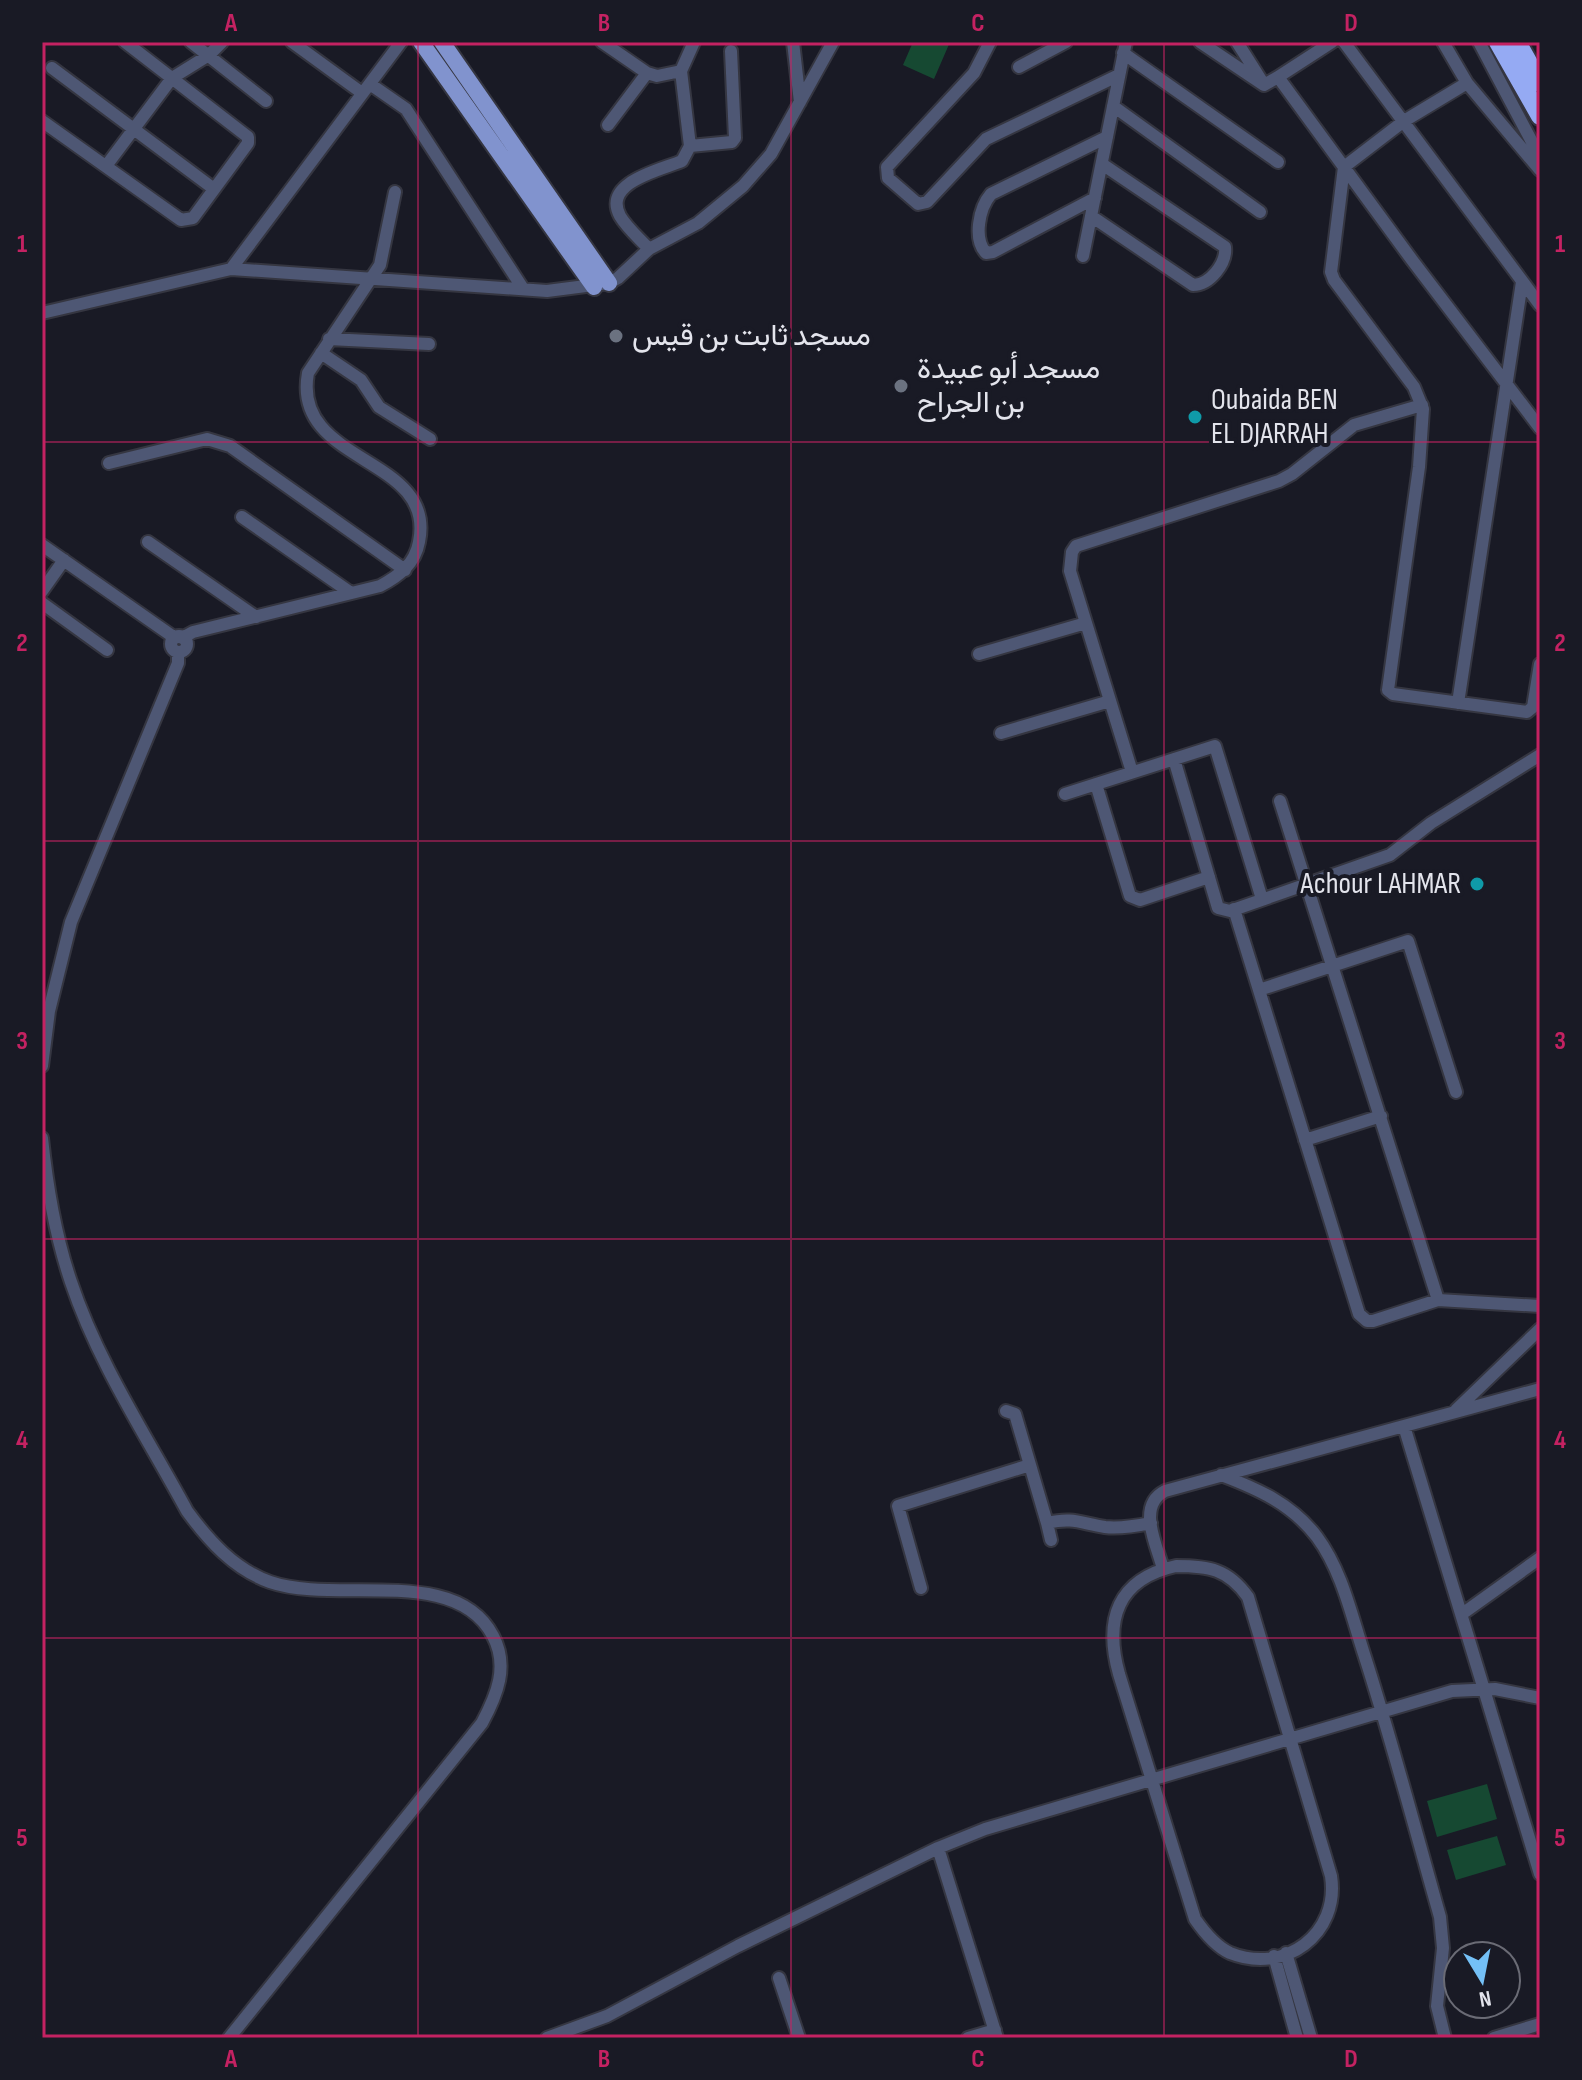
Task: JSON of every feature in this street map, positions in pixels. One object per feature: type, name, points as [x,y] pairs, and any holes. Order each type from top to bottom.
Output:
[{"type":"highway","points":[[1498,42],[1540,116]]},
{"type":"highway","points":[[1518,43],[1540,69]]},
{"type":"highway","points":[[1518,43],[1540,83]]},
{"type":"main road","points":[[421,42],[601,285]]},
{"type":"main road","points":[[442,42],[601,285]]},
{"type":"street","points":[[42,121],[181,220],[193,218],[248,143],[248,137],[125,42]]},
{"type":"street","points":[[191,42],[266,101]]},
{"type":"street","points":[[106,166],[172,78],[209,55],[222,42]]},
{"type":"street","points":[[292,42],[406,109],[522,287]]},
{"type":"street","points":[[231,269],[401,42]]},
{"type":"street","points":[[602,42],[647,73],[657,76],[681,71]]},
{"type":"street","points":[[649,249],[619,215],[619,196],[627,183],[682,161],[690,146],[681,71],[694,42]]},
{"type":"street","points":[[793,42],[800,102]]},
{"type":"street","points":[[42,313],[231,269],[547,291],[601,285],[649,249],[698,223],[743,186],[771,154],[833,42]]},
{"type":"street","points":[[990,42],[974,73],[887,167],[888,178],[918,204],[927,202],[986,139],[1119,75]]},
{"type":"street","points":[[1019,67],[1066,42]]},
{"type":"street","points":[[1200,42],[1264,85]]},
{"type":"street","points":[[1237,42],[1264,85]]},
{"type":"street","points":[[1264,85],[1278,77],[1310,48],[1332,42]]},
{"type":"street","points":[[1344,42],[1540,305]]},
{"type":"street","points":[[1443,42],[1467,83],[1540,170]]},
{"type":"street","points":[[1479,42],[1540,157]]},
{"type":"street","points":[[1083,256],[1125,48],[1278,162]]},
{"type":"street","points":[[690,146],[732,142],[735,138],[731,51]]},
{"type":"street","points":[[52,68],[214,189]]},
{"type":"street","points":[[608,125],[647,73]]},
{"type":"street","points":[[795,74],[816,73]]},
{"type":"street","points":[[1278,77],[1540,428]]},
{"type":"street","points":[[1467,83],[1404,121],[1344,167],[1331,272],[1414,387],[1422,405],[1419,467],[1388,690],[1393,694],[1518,712],[1531,710],[1540,664]]},
{"type":"street","points":[[1113,106],[1260,212]]},
{"type":"street","points":[[1095,198],[993,252],[986,253],[980,246],[978,233],[986,198],[1107,137]]},
{"type":"street","points":[[1091,216],[1193,285],[1198,286],[1209,280],[1225,257],[1225,247],[1102,164]]},
{"type":"street","points":[[42,1066],[49,1011],[71,922],[178,663],[178,652],[171,645],[193,632],[380,586],[405,570],[419,545],[421,529],[415,501],[396,481],[328,436],[309,409],[305,390],[308,373],[373,279],[384,251],[395,192]]},
{"type":"street","points":[[1458,703],[1522,282]]},
{"type":"street","points":[[329,339],[429,344]]},
{"type":"street","points":[[321,353],[361,380],[379,407],[430,439]]},
{"type":"street","points":[[1132,772],[1070,571],[1072,552],[1076,546],[1279,481],[1354,425],[1422,405]]},
{"type":"street","points":[[109,463],[197,440],[216,440],[230,446],[405,570]]},
{"type":"street","points":[[242,517],[351,593]]},
{"type":"street","points":[[148,542],[256,617]]},
{"type":"street","points":[[42,545],[179,638]]},
{"type":"street","points":[[42,591],[64,560]]},
{"type":"street","points":[[42,603],[107,650]]},
{"type":"street","points":[[979,654],[1086,623]]},
{"type":"street","points":[[1001,733],[1110,701]]},
{"type":"street","points":[[1065,794],[1215,746],[1262,899]]},
{"type":"street","points":[[1174,759],[1218,908],[1223,910],[1308,885],[1390,855],[1431,823],[1540,755]]},
{"type":"street","points":[[1096,784],[1130,896],[1140,900],[1209,877]]},
{"type":"street","points":[[1280,801],[1438,1300]]},
{"type":"street","points":[[1234,909],[1362,1318],[1373,1321],[1438,1300],[1540,1306]]},
{"type":"street","points":[[1259,990],[1408,941],[1456,1092]]},
{"type":"street","points":[[1305,1140],[1381,1116]]},
{"type":"street","points":[[42,1138],[45,1174],[60,1245],[86,1320],[180,1498],[204,1534],[243,1569],[269,1582],[314,1591],[416,1593],[459,1601],[488,1626],[500,1656],[501,1676],[496,1698],[482,1723],[229,2038]]},
{"type":"street","points":[[1454,1412],[1540,1329]]},
{"type":"street","points":[[1163,1569],[1149,1510],[1154,1498],[1165,1491],[1540,1389]]},
{"type":"street","points":[[1006,1411],[1015,1414],[1051,1540]]},
{"type":"street","points":[[1404,1426],[1540,1874]]},
{"type":"street","points":[[921,1588],[898,1506],[1030,1465]]},
{"type":"street","points":[[1221,1475],[1259,1489],[1283,1504],[1316,1536],[1340,1579],[1382,1711],[1440,1917],[1443,1948],[1437,2006],[1445,2038]]},
{"type":"street","points":[[1047,1523],[1086,1521],[1115,1527],[1151,1523]]},
{"type":"street","points":[[1462,1614],[1540,1558]]},
{"type":"street","points":[[1176,1566],[1205,1567],[1226,1574],[1237,1582],[1248,1597],[1255,1616],[1289,1739],[1334,1890],[1333,1903],[1314,1939],[1300,1948],[1280,1954],[1246,1957],[1230,1953],[1205,1933],[1195,1919],[1119,1674],[1111,1633],[1117,1611],[1143,1578],[1176,1566]]},
{"type":"street","points":[[547,2038],[573,2034],[738,1946],[938,1848],[985,1829],[1452,1691],[1483,1688],[1540,1698]]},
{"type":"street","points":[[938,1848],[996,2034],[968,2038]]},
{"type":"street","points":[[1280,1954],[1297,2038]]},
{"type":"street","points":[[1280,1954],[1311,2038]]},
{"type":"street","points":[[779,1978],[799,2038]]},
{"type":"street","points":[[1494,2038],[1540,2024]]},
{"type":"green space","points":[[913,42],[950,42],[934,79],[903,65]]},
{"type":"green space","points":[[1487,1784],[1497,1819],[1437,1837],[1427,1801]]},
{"type":"green space","points":[[1497,1836],[1506,1865],[1456,1880],[1447,1850]]},
{"type":"place","name":"مسجد ثابت بن قيس","points":[[616,336]]},
{"type":"place","name":"مسجد أبو عبيدة بن الجراح","points":[[901,386]]},
{"type":"place","name":"Oubaida BEN EL DJARRAH","points":[[1195,417]]},
{"type":"place","name":"Achour LAHMAR","points":[[1477,884]]}]
